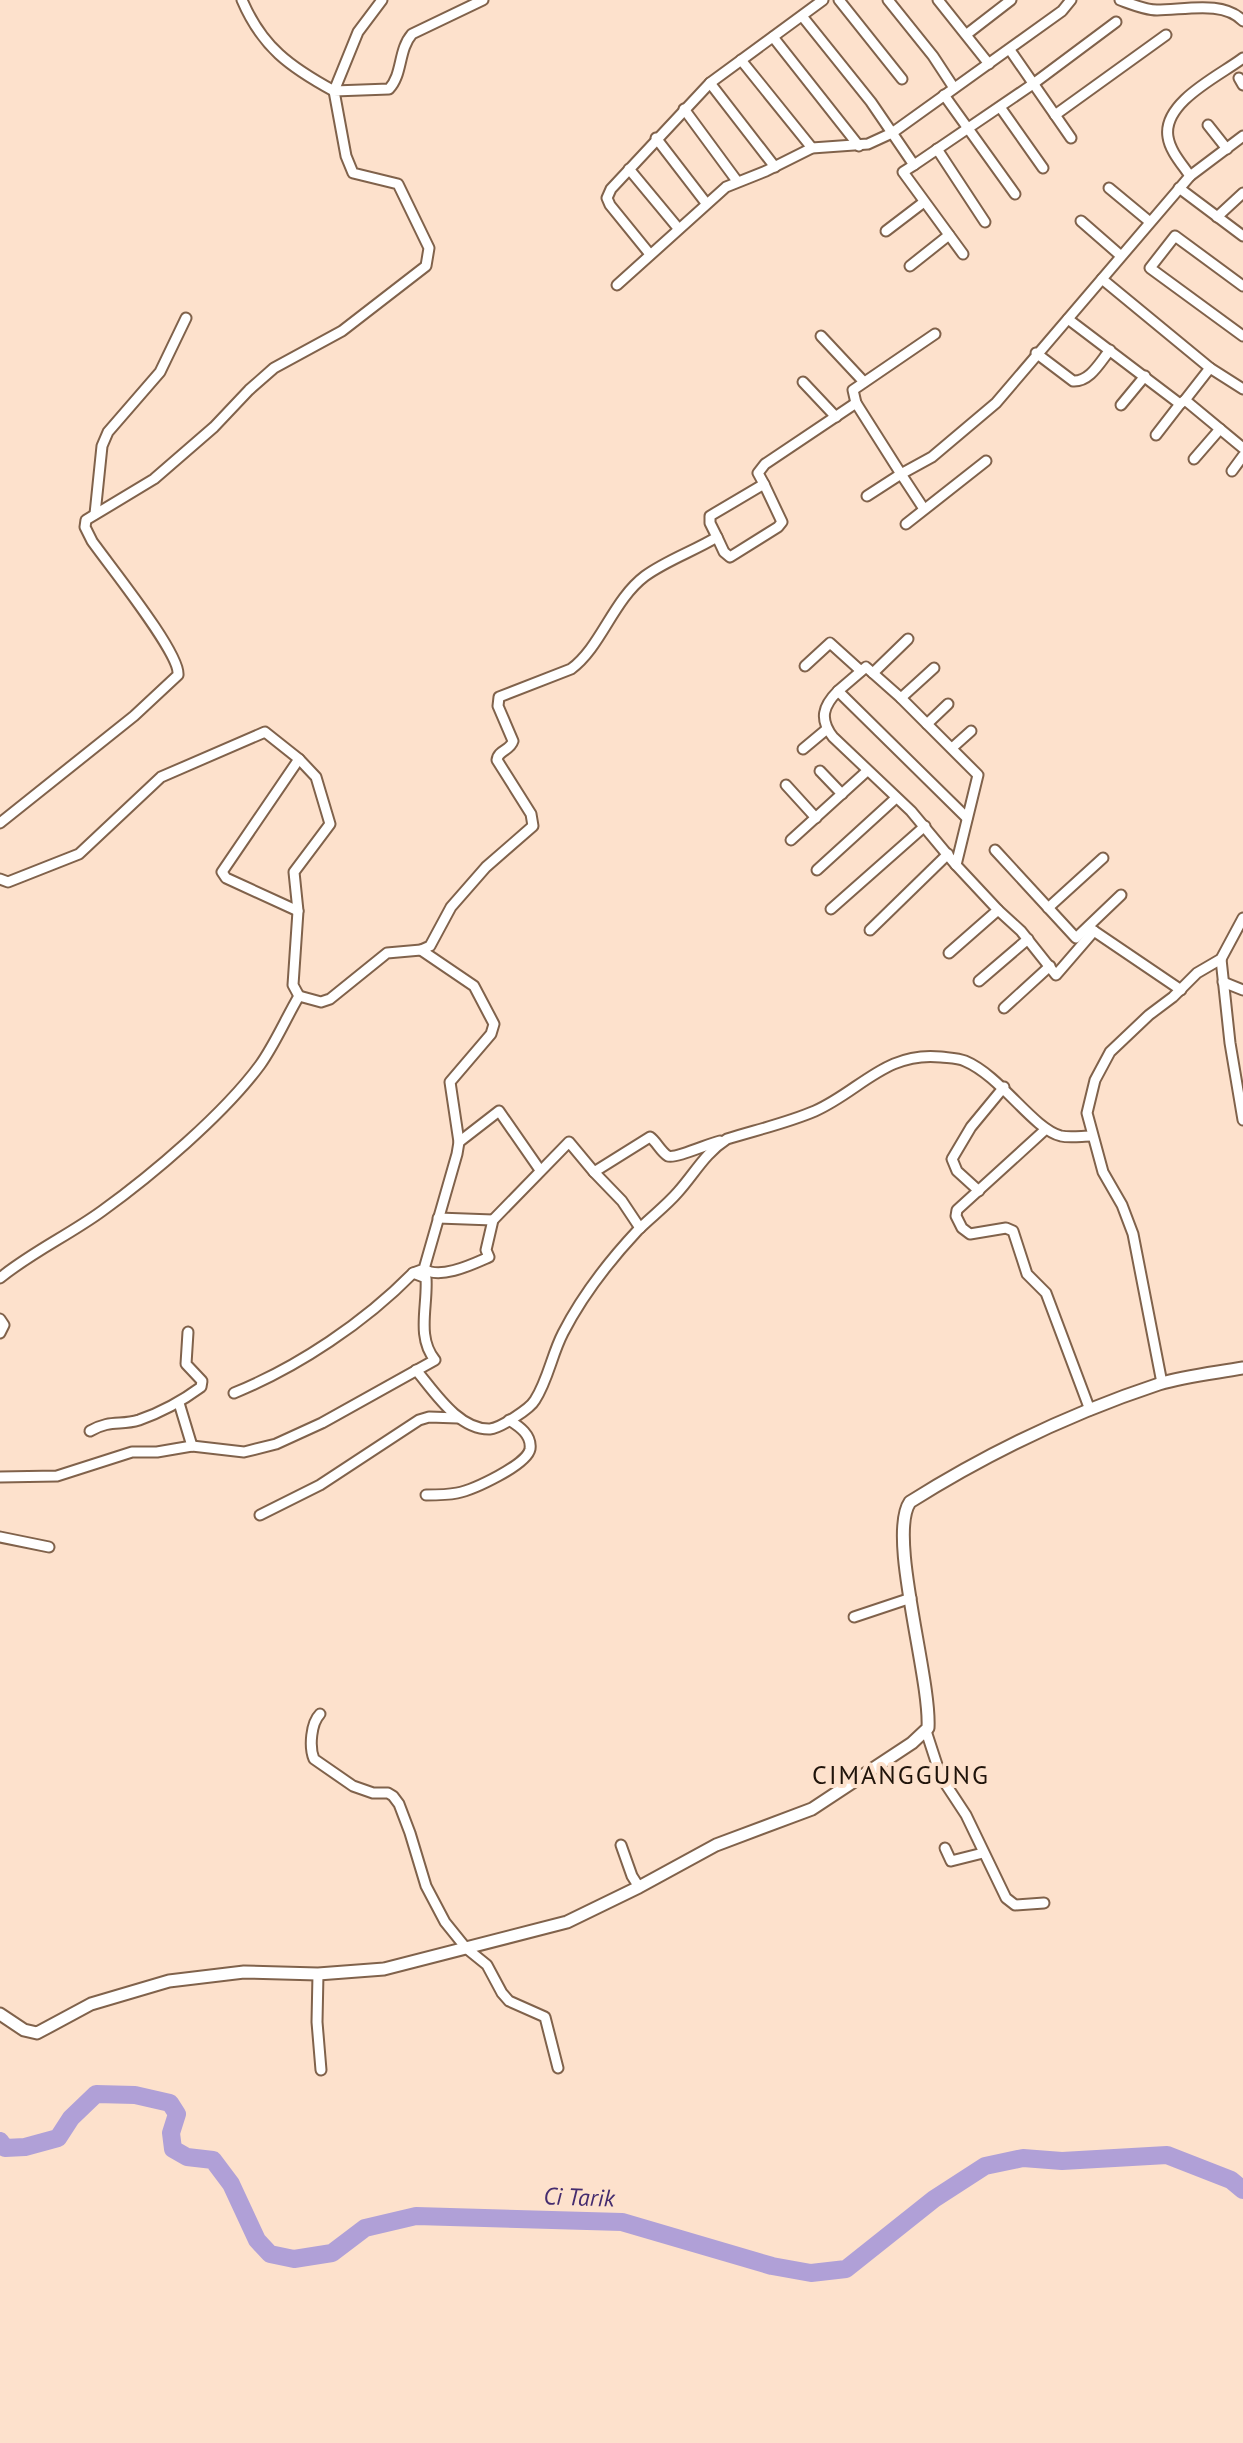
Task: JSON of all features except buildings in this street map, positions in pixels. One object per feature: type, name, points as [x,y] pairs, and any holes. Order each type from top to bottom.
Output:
[{"type":"street","points":[[242,0],[251,21],[280,57],[334,91],[389,89],[396,82],[404,43],[412,34],[483,0]]},
{"type":"street","points":[[0,823],[134,716],[178,675],[179,666],[86,530],[85,522],[154,479],[214,427],[274,368],[342,331],[426,266],[429,248],[400,187],[392,181],[370,179],[353,173],[346,156],[334,91],[358,32],[382,0]]},
{"type":"street","points":[[649,253],[608,201],[611,189],[710,83],[823,0]]},
{"type":"street","points":[[839,0],[902,79]]},
{"type":"street","points":[[888,0],[933,56],[954,88]]},
{"type":"street","points":[[938,0],[989,64]]},
{"type":"street","points":[[990,0],[998,10]]},
{"type":"street","points":[[967,34],[1011,0]]},
{"type":"street","points":[[617,285],[706,203],[737,181],[775,167],[812,148],[859,146],[892,133],[1010,50],[1062,11],[1071,0]]},
{"type":"street","points":[[1120,0],[1228,8],[1243,21]]},
{"type":"street","points":[[802,16],[871,102],[914,165]]},
{"type":"street","points":[[963,254],[903,172],[1033,84],[1116,22]]},
{"type":"street","points":[[1055,115],[1166,35]]},
{"type":"street","points":[[773,37],[859,146]]},
{"type":"street","points":[[1010,50],[1071,138]]},
{"type":"street","points":[[1190,176],[1171,148],[1167,135],[1173,116],[1207,80],[1243,58]]},
{"type":"street","points":[[741,60],[812,148]]},
{"type":"street","points":[[710,83],[775,167]]},
{"type":"street","points":[[944,95],[1015,194]]},
{"type":"street","points":[[1000,107],[1043,168]]},
{"type":"street","points":[[684,109],[737,181]]},
{"type":"street","points":[[1208,125],[1227,149]]},
{"type":"street","points":[[867,496],[932,457],[996,403],[1190,176],[1243,136]]},
{"type":"street","points":[[656,138],[706,203]]},
{"type":"street","points":[[937,149],[985,222]]},
{"type":"street","points":[[629,169],[678,228]]},
{"type":"street","points":[[1109,188],[1150,222]]},
{"type":"street","points":[[1179,188],[1243,236]]},
{"type":"street","points":[[1217,217],[1243,193]]},
{"type":"street","points":[[886,231],[924,202]]},
{"type":"street","points":[[1081,221],[1121,256]]},
{"type":"street","points":[[910,266],[949,235]]},
{"type":"street","points":[[1242,334],[1150,268],[1175,236],[1243,286]]},
{"type":"street","points":[[1102,279],[1210,368],[1243,389]]},
{"type":"street","points":[[95,514],[100,457],[108,432],[156,379],[173,350],[186,318]]},
{"type":"street","points":[[1068,319],[1243,448]]},
{"type":"street","points":[[924,509],[856,403],[853,390],[935,334]]},
{"type":"street","points":[[821,336],[864,382]]},
{"type":"street","points":[[1036,353],[1078,382],[1087,377],[1110,350]]},
{"type":"street","points":[[1156,435],[1210,368]]},
{"type":"street","points":[[1121,405],[1145,376]]},
{"type":"street","points":[[803,382],[836,417]]},
{"type":"street","points":[[764,484],[710,516],[710,523],[724,552],[730,557],[782,522],[764,484],[758,473],[765,464],[856,403]]},
{"type":"street","points":[[1194,459],[1220,429]]},
{"type":"street","points":[[1232,471],[1243,456]]},
{"type":"street","points":[[906,524],[986,461]]},
{"type":"street","points":[[0,879],[8,882],[79,854],[157,780],[266,732],[316,777],[330,825],[295,869],[298,911],[293,985],[299,996],[321,1002],[330,999],[387,953],[421,950],[430,946],[451,907],[486,867],[533,826],[531,814],[497,763],[499,754],[513,741],[498,706],[499,697],[571,669],[580,662],[613,612],[644,577],[717,537]]},
{"type":"street","points":[[873,673],[908,639]]},
{"type":"street","points":[[805,666],[830,643],[861,671]]},
{"type":"street","points":[[956,865],[978,775],[866,667],[825,706],[823,716],[827,729],[925,826],[956,865],[1028,939],[1056,975],[1121,895]]},
{"type":"street","points":[[901,698],[934,668]]},
{"type":"street","points":[[838,691],[967,818]]},
{"type":"street","points":[[927,724],[948,704]]},
{"type":"street","points":[[803,749],[827,729]]},
{"type":"street","points":[[952,748],[971,731]]},
{"type":"street","points":[[298,911],[226,878],[222,871],[299,759]]},
{"type":"street","points":[[820,771],[842,794]]},
{"type":"street","points":[[791,840],[867,771]]},
{"type":"street","points":[[786,785],[816,818]]},
{"type":"street","points":[[817,870],[896,798]]},
{"type":"street","points":[[831,909],[925,826]]},
{"type":"street","points":[[995,850],[1076,938],[1091,929]]},
{"type":"street","points":[[870,930],[948,854]]},
{"type":"street","points":[[1048,908],[1103,858]]},
{"type":"street","points":[[949,953],[998,910]]},
{"type":"street","points":[[1162,1383],[1133,1234],[1122,1205],[1103,1172],[1087,1113],[1101,1067],[1110,1052],[1197,973],[1221,959],[1243,918]]},
{"type":"street","points":[[1091,929],[1181,990]]},
{"type":"street","points":[[979,981],[1028,939]]},
{"type":"street","points":[[421,950],[474,986],[493,1019],[491,1034],[450,1082],[459,1142],[424,1269]]},
{"type":"street","points":[[1221,959],[1230,1043],[1243,1120]]},
{"type":"street","points":[[1004,1008],[1050,966]]},
{"type":"street","points":[[1223,982],[1243,990]]},
{"type":"street","points":[[0,1278],[25,1258],[66,1236],[128,1191],[225,1105],[260,1065],[299,996]]},
{"type":"street","points":[[594,1172],[650,1137],[663,1152],[675,1157],[700,1146],[812,1112],[835,1101],[865,1079],[907,1058],[926,1055],[963,1060],[986,1073],[1046,1129],[1063,1136],[1092,1136]]},
{"type":"street","points":[[979,1191],[957,1171],[952,1159],[971,1127],[1004,1087]]},
{"type":"street","points":[[459,1142],[499,1111],[540,1170]]},
{"type":"street","points":[[1046,1129],[957,1210],[957,1219],[970,1234],[1006,1228],[1013,1231],[1027,1274],[1046,1293],[1090,1410]]},
{"type":"street","points":[[260,1515],[320,1485],[419,1420],[429,1417],[458,1418],[492,1429],[535,1402],[561,1336],[600,1274],[640,1228],[679,1191],[702,1159],[727,1139]]},
{"type":"street","points":[[234,1393],[258,1384],[347,1330],[413,1273],[424,1269],[431,1273],[446,1271],[489,1257],[486,1250],[493,1220],[569,1142],[622,1201],[640,1228]]},
{"type":"street","points":[[438,1218],[493,1220]]},
{"type":"street","points":[[0,1477],[57,1476],[132,1452],[157,1452],[192,1446],[244,1452],[276,1444],[322,1423],[435,1360],[429,1353],[423,1325],[426,1278],[413,1273]]},
{"type":"street","points":[[0,1319],[4,1325],[0,1333]]},
{"type":"street","points":[[90,1431],[106,1423],[137,1421],[179,1403],[203,1384],[186,1364],[188,1332]]},
{"type":"street","points":[[1044,1903],[1010,1903],[966,1815],[941,1777],[926,1731],[923,1663],[903,1554],[905,1513],[910,1502],[1012,1444],[1090,1410],[1162,1383],[1243,1368]]},
{"type":"street","points":[[416,1370],[458,1418]]},
{"type":"street","points":[[179,1403],[192,1446]]},
{"type":"street","points":[[426,1495],[467,1490],[522,1460],[530,1449],[530,1443],[522,1428],[509,1420]]},
{"type":"street","points":[[0,1537],[49,1547]]},
{"type":"street","points":[[854,1617],[911,1598]]},
{"type":"street","points":[[320,1714],[313,1734],[311,1749],[314,1759],[353,1786],[393,1796],[410,1833],[426,1886],[445,1922],[466,1948],[487,1965],[509,2001],[545,2017],[558,2068]]},
{"type":"street","points":[[0,2014],[24,2030],[37,2033],[91,2004],[169,1981],[244,1972],[318,1974],[384,1969],[567,1922],[716,1845],[818,1806],[926,1731]]},
{"type":"street","points":[[621,1845],[639,1887]]},
{"type":"street","points":[[945,1848],[951,1861],[983,1853]]},
{"type":"street","points":[[318,1974],[321,2070]]},
{"type":"waterway","name":"Ci Tarik","points":[[0,2141],[5,2148],[25,2147],[58,2138],[71,2118],[96,2094],[135,2095],[170,2103],[177,2114],[171,2133],[173,2149],[187,2157],[213,2160],[231,2184],[257,2240],[270,2254],[294,2259],[332,2253],[365,2228],[416,2216],[622,2222],[772,2266],[811,2273],[846,2269],[934,2199],[985,2166],[1023,2158],[1062,2161],[1167,2155],[1231,2180],[1243,2190]]},
{"type":"district","name":"CIMANGGUNG","points":[[901,1774]]}]
